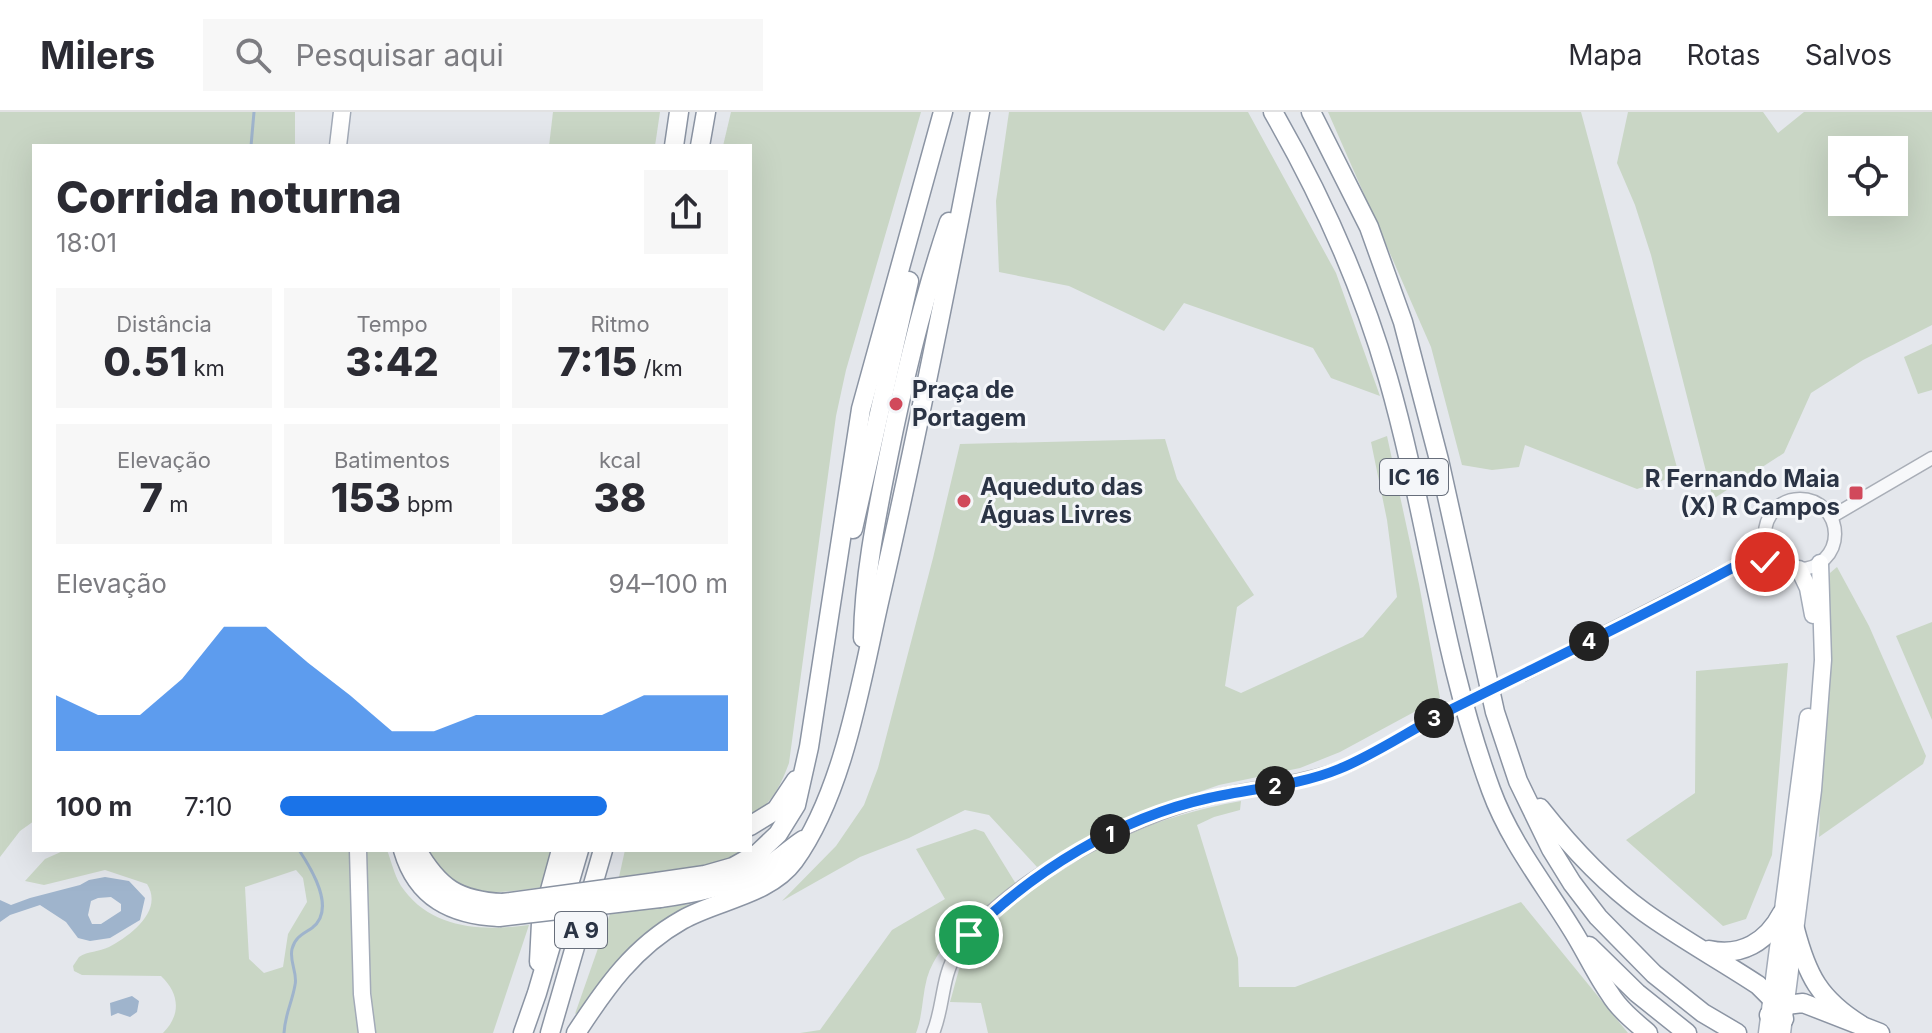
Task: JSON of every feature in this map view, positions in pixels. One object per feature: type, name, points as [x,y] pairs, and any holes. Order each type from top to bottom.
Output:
[{"type":"highway","points":[[674,144],[679,112]]},
{"type":"highway","points":[[700,144],[706,112]]},
{"type":"highway","points":[[658,890],[733,867],[778,834],[796,805],[809,747],[861,409],[943,112]]},
{"type":"highway","points":[[576,1033],[608,984],[654,937],[685,918],[769,882],[792,864],[826,807],[860,685],[921,422],[980,112]]},
{"type":"highway","name":"IC 16","points":[[1273,112],[1340,239],[1374,332],[1412,465],[1469,722],[1492,793],[1527,861],[1573,930],[1637,993],[1687,1033]]},
{"type":"highway","name":"IC 16","points":[[1311,112],[1369,227],[1403,322],[1439,460],[1495,712],[1518,781],[1551,849],[1598,917],[1654,974],[1703,1013],[1735,1032]]},
{"type":"highway","points":[[752,825],[776,810],[794,786],[809,747]]},
{"type":"highway","points":[[1518,781],[1563,838],[1600,875],[1643,911],[1758,985],[1777,1016],[1809,1004],[1880,1033]]},
{"type":"highway","points":[[404,852],[419,886],[445,905],[473,916],[658,890],[708,891],[765,868],[809,836]]},
{"type":"highway","points":[[418,852],[432,876],[452,892],[501,910]]},
{"type":"highway","points":[[537,993],[541,923],[560,852]]},
{"type":"highway","name":"A 9","points":[[523,1033],[578,852]]},
{"type":"highway","name":"A 9","points":[[550,1033],[602,852]]},
{"type":"highway","points":[[1703,949],[1734,951],[1754,945],[1770,931],[1782,913]]},
{"type":"highway","points":[[1795,929],[1813,982],[1834,1005],[1861,1025]]},
{"type":"highway","points":[[1573,930],[1611,997],[1643,1030]]},
{"type":"main road","points":[[338,144],[342,112]]},
{"type":"main road","points":[[1777,1016],[1795,929],[1813,790],[1823,660],[1820,563]]},
{"type":"main road","points":[[1777,1016],[1782,913],[1814,673],[1813,610],[1799,569]]},
{"type":"main road","points":[[358,852],[362,994],[367,1033]]},
{"type":"street","points":[[1831,517],[1932,458]]},
{"type":"street","points":[[933,1033],[946,975],[956,952],[969,935],[1006,901],[1078,852],[1151,816],[1207,798],[1302,781],[1340,769],[1443,713],[1734,567],[1778,561],[1799,569],[1820,563],[1827,556],[1835,537],[1831,517],[1815,502],[1792,499],[1772,512],[1764,534],[1734,567]]},
{"type":"street","points":[[1764,534],[1766,544],[1778,561]]},
{"type":"green space","points":[[0,112],[295,112],[295,144],[32,144],[32,822],[20,831],[0,857]]},
{"type":"green space","points":[[553,112],[660,112],[655,144],[549,144]]},
{"type":"green space","points":[[731,112],[921,112],[846,370],[836,416],[789,763],[774,794],[752,816],[752,144],[723,144]]},
{"type":"green space","points":[[1009,112],[1248,112],[1336,273],[1380,396],[1331,378],[1313,348],[1184,303],[1164,331],[1069,286],[999,272],[996,201]]},
{"type":"green space","points":[[1328,112],[1581,112],[1679,475],[1637,489],[1525,445],[1519,467],[1492,470],[1462,465],[1431,347]]},
{"type":"green space","points":[[1628,112],[1763,112],[1778,133],[1804,112],[1932,112],[1932,325],[1863,360],[1811,393],[1784,453],[1713,499],[1651,255],[1617,163]]},
{"type":"green space","points":[[1932,344],[1932,390],[1918,394],[1904,357]]},
{"type":"green space","points":[[1387,436],[1440,698],[1340,752],[1300,768],[1219,785],[1128,817],[1037,867],[989,815],[965,810],[909,838],[860,857],[782,901],[836,846],[864,805],[878,768],[960,444],[1165,439],[1177,479],[1254,595],[1237,607],[1225,686],[1241,693],[1363,637],[1397,597],[1387,520],[1371,442]]},
{"type":"green space","points":[[1837,567],[1869,626],[1926,756],[1923,764],[1819,837],[1830,573]]},
{"type":"green space","points":[[1932,622],[1932,720],[1896,636]]},
{"type":"green space","points":[[1788,663],[1772,855],[1746,919],[1723,926],[1626,840],[1695,793],[1696,671]]},
{"type":"green space","points":[[1241,801],[1240,810],[1197,825],[1238,958],[1239,987],[1295,987],[1521,902],[1628,1033],[988,1033],[981,1003],[950,1002],[962,962],[973,942],[1002,913],[1051,877],[1102,847],[1153,824]]},
{"type":"green space","points":[[975,829],[984,832],[1016,884],[964,925],[942,949],[927,978],[916,1033],[800,1033],[820,1030],[892,930],[945,899],[916,849]]},
{"type":"green space","points":[[61,852],[354,852],[362,1033],[163,1033],[173,1019],[176,1004],[172,990],[161,976],[82,975],[74,971],[73,966],[79,957],[109,947],[142,922],[151,904],[147,884],[105,870],[44,885],[25,881],[45,859]],"holes":[[[296,870],[303,878],[307,902],[288,934],[283,967],[264,973],[249,959],[245,887]]]},
{"type":"green space","points":[[365,852],[388,852],[404,890],[416,903],[445,920],[478,927],[529,925],[493,1033],[373,1033]]},
{"type":"green space","points":[[428,852],[554,852],[544,887],[479,892],[455,885],[442,874]]},
{"type":"green space","points":[[625,852],[744,852],[717,863],[619,877]]},
{"type":"green space","points":[[692,904],[694,909],[586,1008],[575,1014],[610,914]]},
{"type":"water","points":[[105,877],[129,881],[145,898],[140,920],[110,938],[90,941],[78,938],[66,922],[40,905],[10,915],[0,922],[0,900],[11,905]],"holes":[[[111,897],[121,904],[121,911],[101,924],[92,924],[88,915],[91,901]]]},
{"type":"water","points":[[132,996],[139,1001],[137,1012],[130,1017],[118,1013],[111,1016],[110,1003]]},
{"type":"waterway","points":[[251,144],[254,112]]},
{"type":"waterway","points":[[284,1033],[296,981],[293,945],[319,920],[322,910],[319,889],[300,852]]},
{"type":"place","name":"Praça de Portagem","points":[[896,404]]},
{"type":"place","name":"R Fernando Maia (X) R Campos","points":[[1856,493]]},
{"type":"place","name":"Aqueduto das Águas Livres","points":[[964,501]]},
{"type":"route","points":[[969,935],[993,911],[1031,882],[1115,831],[1207,798],[1302,781],[1340,769],[1443,713],[1734,567],[1765,562]]}]
